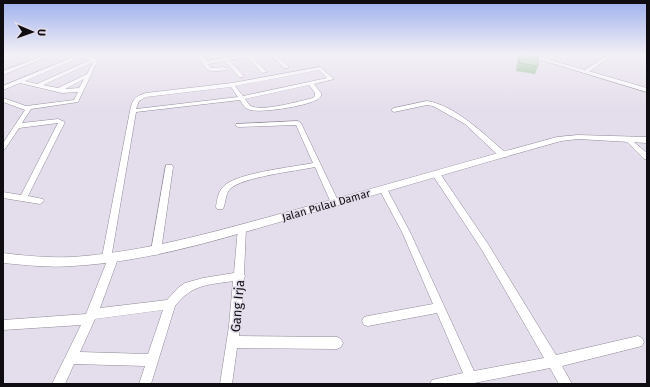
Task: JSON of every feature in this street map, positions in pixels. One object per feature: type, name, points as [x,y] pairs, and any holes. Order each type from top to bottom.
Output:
[{"type":"main road","points":[[588,73],[647,90]]},
{"type":"street","points":[[3,88],[38,73]]},
{"type":"street","points":[[38,86],[65,73]]},
{"type":"street","points":[[58,384],[91,316],[111,257],[133,111],[135,100],[138,96],[232,85],[294,73]]},
{"type":"street","points":[[133,111],[242,98],[331,79],[325,73]]},
{"type":"street","points":[[3,100],[28,108],[75,102],[88,75]]},
{"type":"street","points":[[58,90],[88,75]]},
{"type":"street","points":[[19,81],[66,92],[81,90]]},
{"type":"street","points":[[232,85],[247,107],[253,109],[271,108],[315,99],[318,96],[318,93],[310,83]]},
{"type":"street","points":[[394,110],[427,103],[436,104],[467,123],[504,155]]},
{"type":"street","points":[[3,148],[28,108]]},
{"type":"street","points":[[17,126],[58,121],[62,122],[23,198]]},
{"type":"street","points":[[238,125],[298,123],[335,203]]},
{"type":"street","name":"Jalan Pulau Damar","points":[[3,258],[25,262],[51,262],[111,257],[156,251],[335,203],[560,139],[578,138],[647,140]]},
{"type":"street","points":[[628,139],[647,157]]},
{"type":"street","points":[[220,207],[223,194],[227,187],[232,183],[317,164]]},
{"type":"street","points":[[156,251],[169,167]]},
{"type":"street","points":[[436,174],[485,247],[566,384]]},
{"type":"street","points":[[383,189],[406,232],[471,378]]},
{"type":"street","points":[[3,195],[40,201]]},
{"type":"street","name":"Gang Irja","points":[[226,384],[233,342],[240,276],[242,228]]},
{"type":"street","points":[[145,384],[170,304],[182,291],[190,286],[213,280],[240,276]]},
{"type":"street","points":[[3,326],[91,316],[170,304]]},
{"type":"street","points":[[368,321],[439,308]]},
{"type":"street","points":[[233,342],[337,343]]},
{"type":"street","points":[[436,384],[552,362],[638,342]]},
{"type":"street","points":[[71,358],[153,360]]}]
